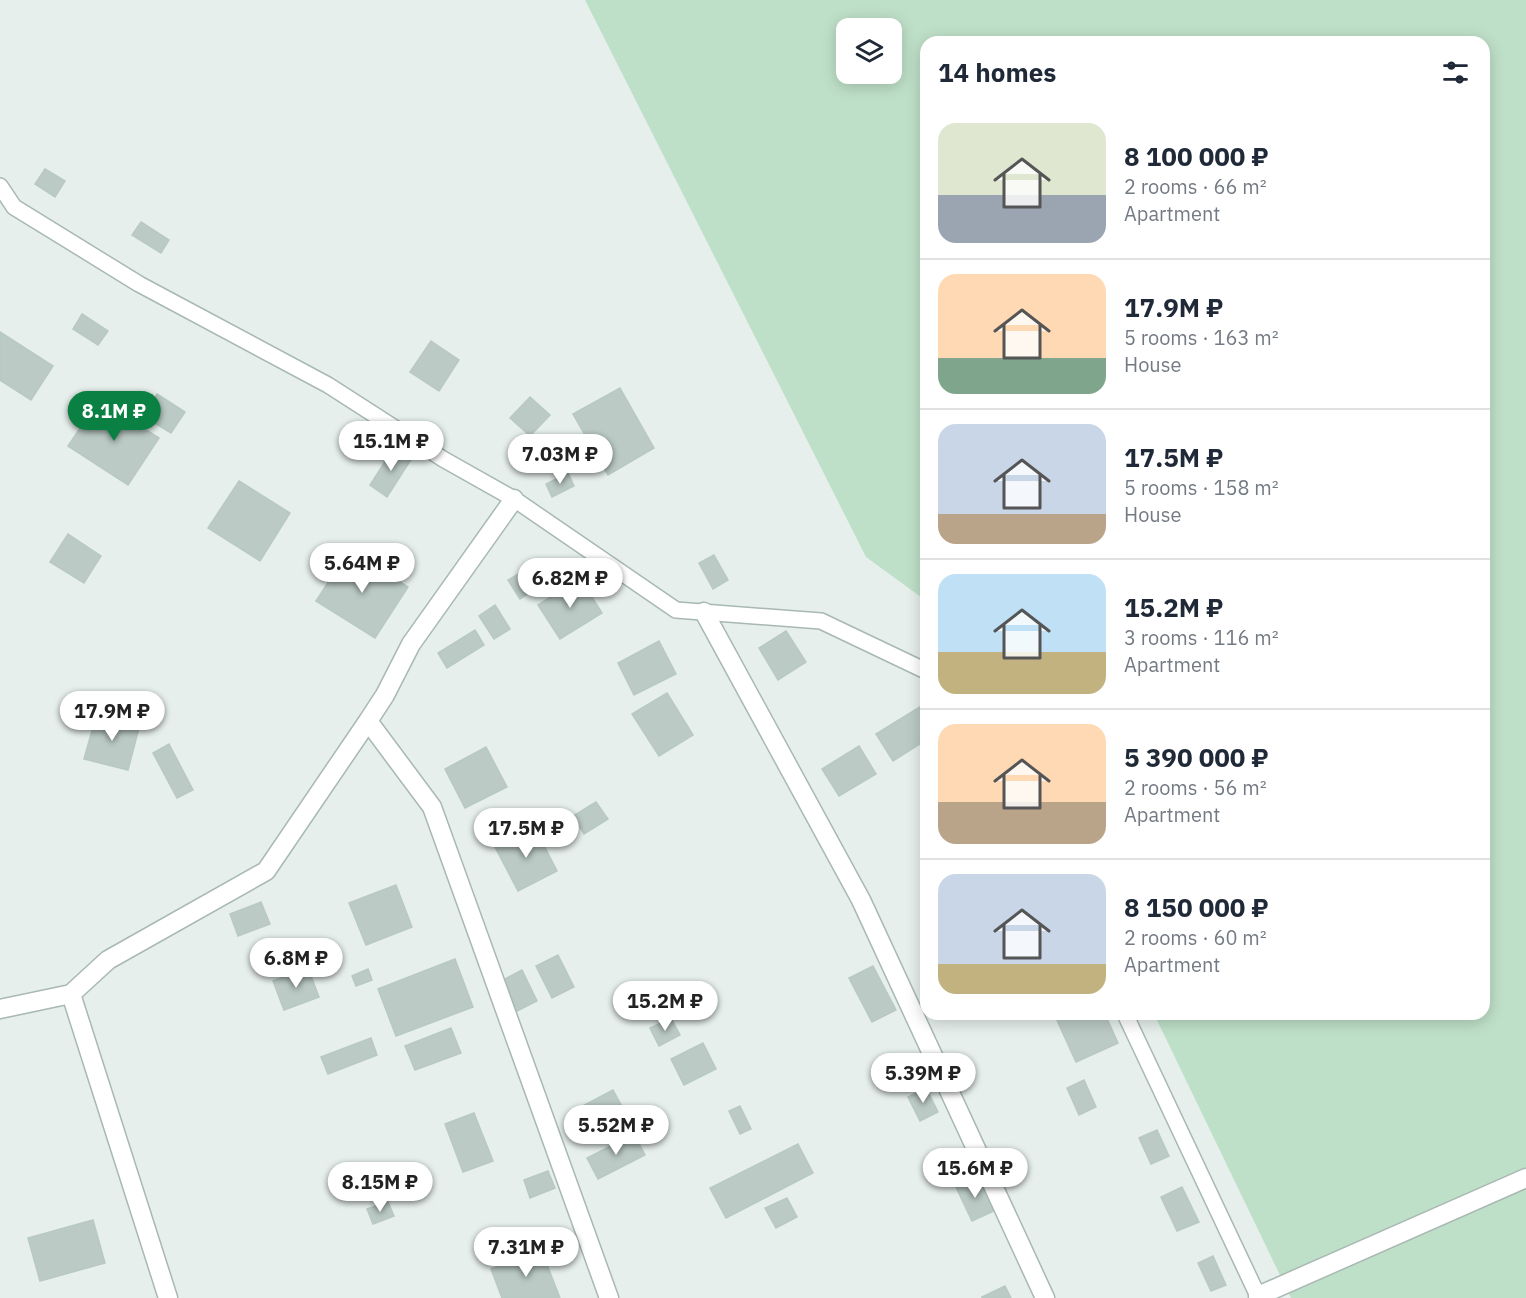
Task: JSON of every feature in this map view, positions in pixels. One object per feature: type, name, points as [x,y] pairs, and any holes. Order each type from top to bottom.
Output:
[{"type":"street","points":[[0,1009],[71,994],[108,960],[266,871],[385,695],[411,644],[514,499]]},
{"type":"street","points":[[704,612],[861,900],[1045,1298]]},
{"type":"street","points":[[368,721],[432,807],[609,1298]]},
{"type":"street","points":[[71,994],[168,1298]]},
{"type":"street","points":[[1259,1297],[1526,1178]]},
{"type":"lane","points":[[0,186],[14,207],[139,284],[328,385],[443,459],[514,499],[676,610],[820,621],[920,667]]},
{"type":"lane","points":[[1128,1020],[1259,1297]]},
{"type":"green space","points":[[585,0],[1526,0],[1526,1298],[1291,1298],[1157,1020],[1490,1020],[1490,36],[920,36],[920,596],[866,557]]},
{"type":"building","points":[[45,169],[65,181],[55,197],[35,184]]},
{"type":"building","points":[[141,222],[169,240],[161,253],[132,235]]},
{"type":"building","points":[[82,314],[108,331],[98,345],[73,329]]},
{"type":"building","points":[[0,332],[53,366],[31,400],[0,380]]},
{"type":"building","points":[[431,341],[459,360],[439,391],[410,372]]},
{"type":"building","points":[[620,388],[654,448],[608,475],[573,414]]},
{"type":"building","points":[[157,394],[185,412],[171,433],[143,416]]},
{"type":"building","points":[[530,397],[550,415],[530,436],[510,418]]},
{"type":"building","points":[[99,400],[159,438],[128,485],[68,446]]},
{"type":"building","points":[[395,446],[412,458],[387,497],[370,485]]},
{"type":"building","points":[[568,473],[574,486],[552,497],[546,484]]},
{"type":"building","points":[[239,481],[290,513],[260,561],[208,528]]},
{"type":"building","points":[[68,534],[101,556],[84,583],[50,562]]},
{"type":"building","points":[[349,550],[408,587],[375,638],[316,601]]},
{"type":"building","points":[[714,555],[728,580],[713,589],[699,563]]},
{"type":"building","points":[[520,573],[532,591],[520,599],[508,580]]},
{"type":"building","points":[[580,578],[602,613],[560,639],[538,605]]},
{"type":"building","points":[[495,605],[510,629],[494,639],[479,616]]},
{"type":"building","points":[[475,630],[484,645],[447,668],[438,653]]},
{"type":"building","points":[[786,631],[806,662],[778,680],[759,648]]},
{"type":"building","points":[[659,641],[676,674],[634,695],[618,663]]},
{"type":"building","points":[[667,693],[693,735],[659,756],[632,714]]},
{"type":"building","points":[[920,707],[920,744],[893,761],[876,734]]},
{"type":"building","points":[[97,713],[140,724],[128,770],[84,759]]},
{"type":"building","points":[[169,744],[193,790],[177,798],[153,753]]},
{"type":"building","points":[[859,746],[876,774],[839,796],[822,769]]},
{"type":"building","points":[[486,747],[507,787],[465,808],[445,769]]},
{"type":"building","points":[[596,802],[608,819],[584,834],[573,816]]},
{"type":"building","points":[[534,826],[557,871],[518,891],[495,847]]},
{"type":"building","points":[[396,885],[412,927],[366,945],[349,903]]},
{"type":"building","points":[[261,902],[270,924],[238,936],[230,914]]},
{"type":"building","points":[[558,955],[574,987],[552,998],[536,966]]},
{"type":"building","points":[[455,959],[473,1007],[396,1036],[378,989]]},
{"type":"building","points":[[873,966],[896,1010],[872,1022],[849,978]]},
{"type":"building","points":[[308,968],[319,997],[284,1010],[273,981]]},
{"type":"building","points":[[368,969],[372,980],[356,986],[352,976]]},
{"type":"building","points":[[522,970],[537,1001],[517,1011],[501,981]]},
{"type":"building","points":[[671,1018],[680,1035],[659,1046],[650,1028]]},
{"type":"building","points":[[1057,1020],[1108,1020],[1118,1043],[1076,1062]]},
{"type":"building","points":[[451,1028],[461,1053],[415,1070],[405,1046]]},
{"type":"building","points":[[371,1038],[377,1055],[328,1074],[321,1057]]},
{"type":"building","points":[[703,1043],[716,1069],[684,1085],[671,1059]]},
{"type":"building","points":[[1084,1080],[1096,1107],[1079,1115],[1067,1088]]},
{"type":"building","points":[[926,1088],[938,1112],[920,1121],[908,1097]]},
{"type":"building","points":[[613,1090],[626,1114],[584,1136],[571,1112]]},
{"type":"building","points":[[740,1106],[751,1129],[740,1134],[729,1111]]},
{"type":"building","points":[[474,1113],[493,1161],[463,1172],[445,1124]]},
{"type":"building","points":[[1157,1130],[1169,1156],[1151,1164],[1139,1138]]},
{"type":"building","points":[[634,1134],[645,1155],[598,1179],[587,1158]]},
{"type":"building","points":[[798,1144],[813,1173],[726,1218],[710,1188]]},
{"type":"building","points":[[548,1171],[555,1188],[530,1198],[524,1180]]},
{"type":"building","points":[[978,1177],[994,1211],[972,1221],[956,1187]]},
{"type":"building","points":[[1182,1187],[1199,1222],[1177,1231],[1161,1197]]},
{"type":"building","points":[[787,1198],[797,1217],[776,1228],[765,1208]]},
{"type":"building","points":[[388,1202],[394,1216],[373,1224],[367,1209]]},
{"type":"building","points":[[93,1220],[105,1263],[40,1281],[28,1238]]},
{"type":"building","points":[[541,1249],[560,1298],[502,1298],[491,1269]]},
{"type":"building","points":[[1213,1256],[1226,1285],[1211,1291],[1198,1263]]},
{"type":"building","points":[[1005,1286],[1011,1298],[982,1298],[982,1297]]}]
